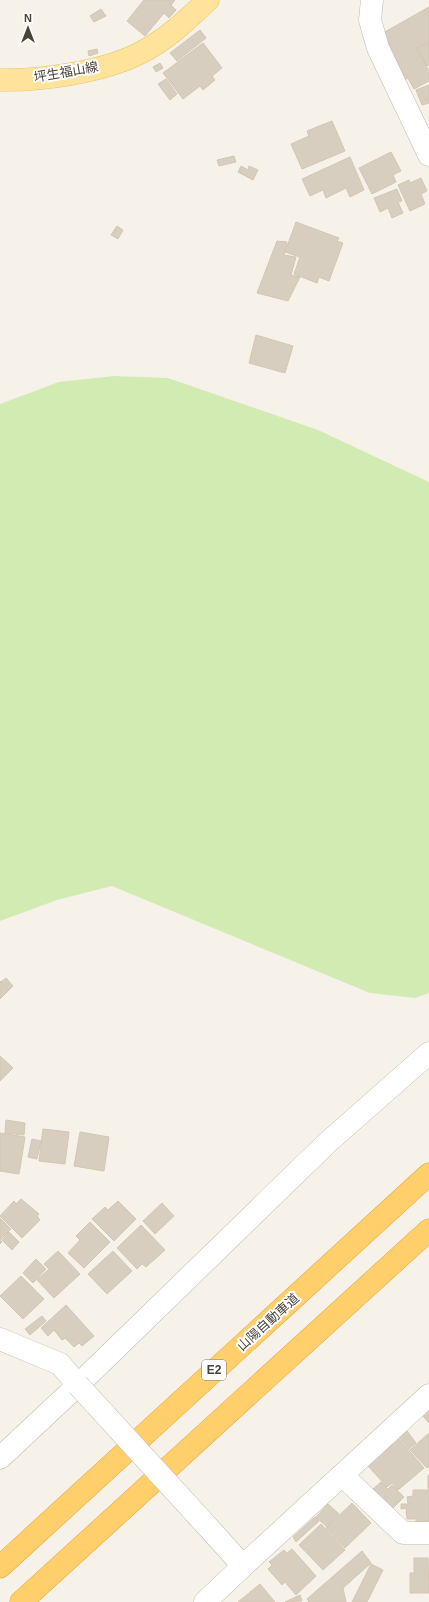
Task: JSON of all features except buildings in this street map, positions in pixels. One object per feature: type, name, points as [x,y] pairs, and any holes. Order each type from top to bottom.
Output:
[{"type":"highway","name":"山陽自動車道","points":[[0,1567],[429,1174]]},
{"type":"highway","points":[[21,1602],[429,1230]]},
{"type":"main road","name":"坪生福山線","points":[[0,80],[17,80],[90,70],[138,54],[178,29],[208,0]]},
{"type":"street","points":[[372,0],[370,20],[378,48],[429,155]]},
{"type":"street","points":[[0,1458],[78,1385],[327,1143],[429,1053]]},
{"type":"street","points":[[0,1339],[60,1364],[242,1566]]},
{"type":"street","points":[[205,1602],[242,1566],[343,1476],[429,1395]]},
{"type":"street","points":[[343,1476],[403,1533],[429,1533]]},
{"type":"green space","points":[[114,376],[168,378],[318,430],[429,482],[429,993],[415,998],[370,993],[112,886],[57,900],[0,921],[0,404],[59,382]]}]
